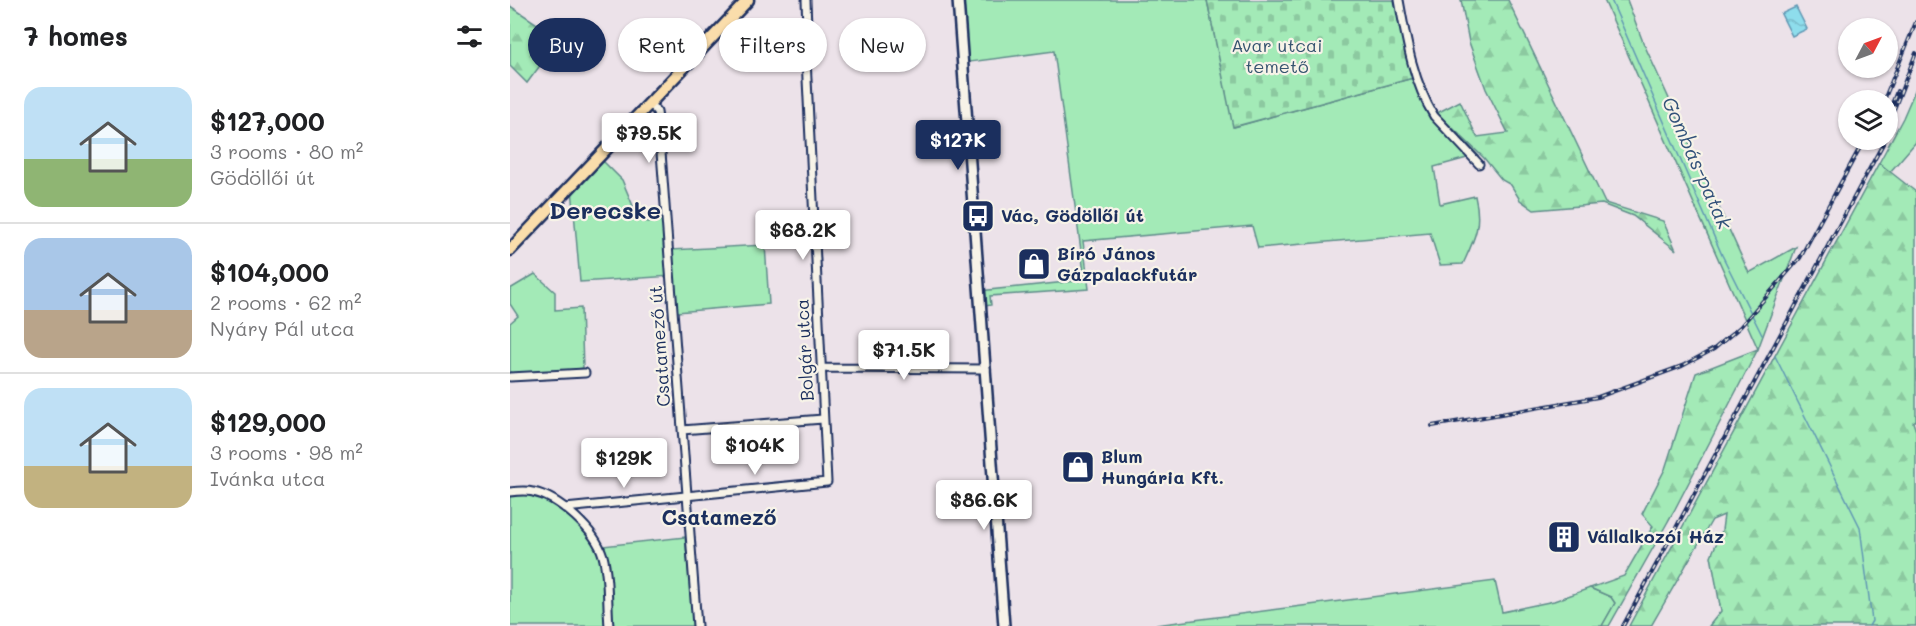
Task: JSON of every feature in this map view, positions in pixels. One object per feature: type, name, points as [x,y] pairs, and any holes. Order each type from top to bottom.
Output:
[{"type":"main road","points":[[510,250],[748,0]]},
{"type":"main road","points":[[958,0],[1004,626]]},
{"type":"street","name":"Bolgár utca","points":[[686,495],[827,482],[805,39],[806,0]]},
{"type":"street","points":[[1399,0],[1411,61],[1429,108],[1479,164]]},
{"type":"street","name":"Csatamező út","points":[[649,103],[657,112],[659,126],[697,626]]},
{"type":"street","points":[[821,368],[986,369]]},
{"type":"street","points":[[510,377],[585,373]]},
{"type":"street","points":[[682,430],[824,419]]},
{"type":"street","points":[[510,492],[534,492],[547,496],[565,508],[593,537],[603,556],[609,626]]},
{"type":"street","points":[[565,508],[686,495]]},
{"type":"green space","points":[[960,0],[1207,0],[1234,127],[1413,78],[1425,109],[1442,116],[1478,155],[1434,167],[1440,204],[1475,196],[1478,215],[1476,231],[1463,264],[1440,265],[1430,233],[1258,248],[1252,226],[1083,241],[1089,289],[990,296],[991,305],[980,307],[979,291],[1085,280],[1054,51],[962,63]]},
{"type":"green space","name":"Avar utcai temető","points":[[1207,0],[1396,0],[1413,78],[1233,127]]},
{"type":"green space","points":[[1461,0],[1508,0],[1605,203],[1663,221],[1676,250],[1633,216],[1602,204],[1534,210],[1520,200],[1511,185],[1502,180],[1484,158],[1437,113],[1460,101],[1477,137],[1508,133],[1486,89],[1469,42]]},
{"type":"green space","points":[[1604,0],[1627,0],[1643,42],[1749,273],[1796,247],[1758,349]]},
{"type":"green space","points":[[510,6],[528,18],[528,72],[535,72],[527,83],[510,66]]},
{"type":"green space","points":[[1916,88],[1916,142],[1890,172],[1879,163],[1886,150],[1898,150],[1898,127]]},
{"type":"green space","points":[[600,158],[622,180],[639,220],[649,222],[668,209],[671,250],[765,245],[769,304],[677,312],[672,276],[580,282],[572,188]]},
{"type":"green space","points":[[1879,163],[1916,192],[1916,420],[1913,422],[1916,431],[1916,626],[1709,626],[1721,611],[1711,556],[1722,530],[1724,515],[1712,520],[1651,626],[1629,626]]},
{"type":"green space","points":[[535,274],[555,292],[555,310],[581,308],[583,368],[510,381],[510,323],[518,316],[510,304],[510,289]]},
{"type":"green space","points":[[1758,349],[1675,509],[1609,626],[1602,626],[1615,603],[1611,597],[1590,588],[1624,576],[1653,526],[1642,514],[1665,469],[1696,373]]},
{"type":"green space","points":[[528,487],[547,492],[574,511],[603,546],[685,537],[694,626],[510,626],[510,488]]},
{"type":"green space","points":[[1495,581],[1502,612],[1554,601],[1590,588],[1611,597],[1615,603],[1602,626],[1148,626]]},
{"type":"water","points":[[1796,7],[1807,29],[1792,36],[1781,14]]},
{"type":"waterway","name":"Gombás-patak","points":[[1611,0],[1722,255],[1762,335]]},
{"type":"waterway","name":"Gombás-patak","points":[[1775,356],[1860,527],[1872,621],[1869,626]]},
{"type":"railway","points":[[1888,90],[1916,22]]},
{"type":"railway","points":[[1898,99],[1916,53]]},
{"type":"railway","points":[[1432,426],[1598,397],[1682,366],[1714,349],[1740,327],[1800,258],[1859,150]]},
{"type":"railway","points":[[1623,626],[1880,150]]},
{"type":"place","name":"Vác, Gödöllői út","points":[[978,216]]},
{"type":"place","name":"Bíró János Gázpalackfutár","points":[[1034,264]]},
{"type":"place","name":"Blum Hungária Kft.","points":[[1078,467]]},
{"type":"place","name":"Vállalkozói Ház","points":[[1564,537]]},
{"type":"district","name":"Derecske","points":[[605,211]]},
{"type":"district","name":"Csatamező","points":[[719,518]]}]
